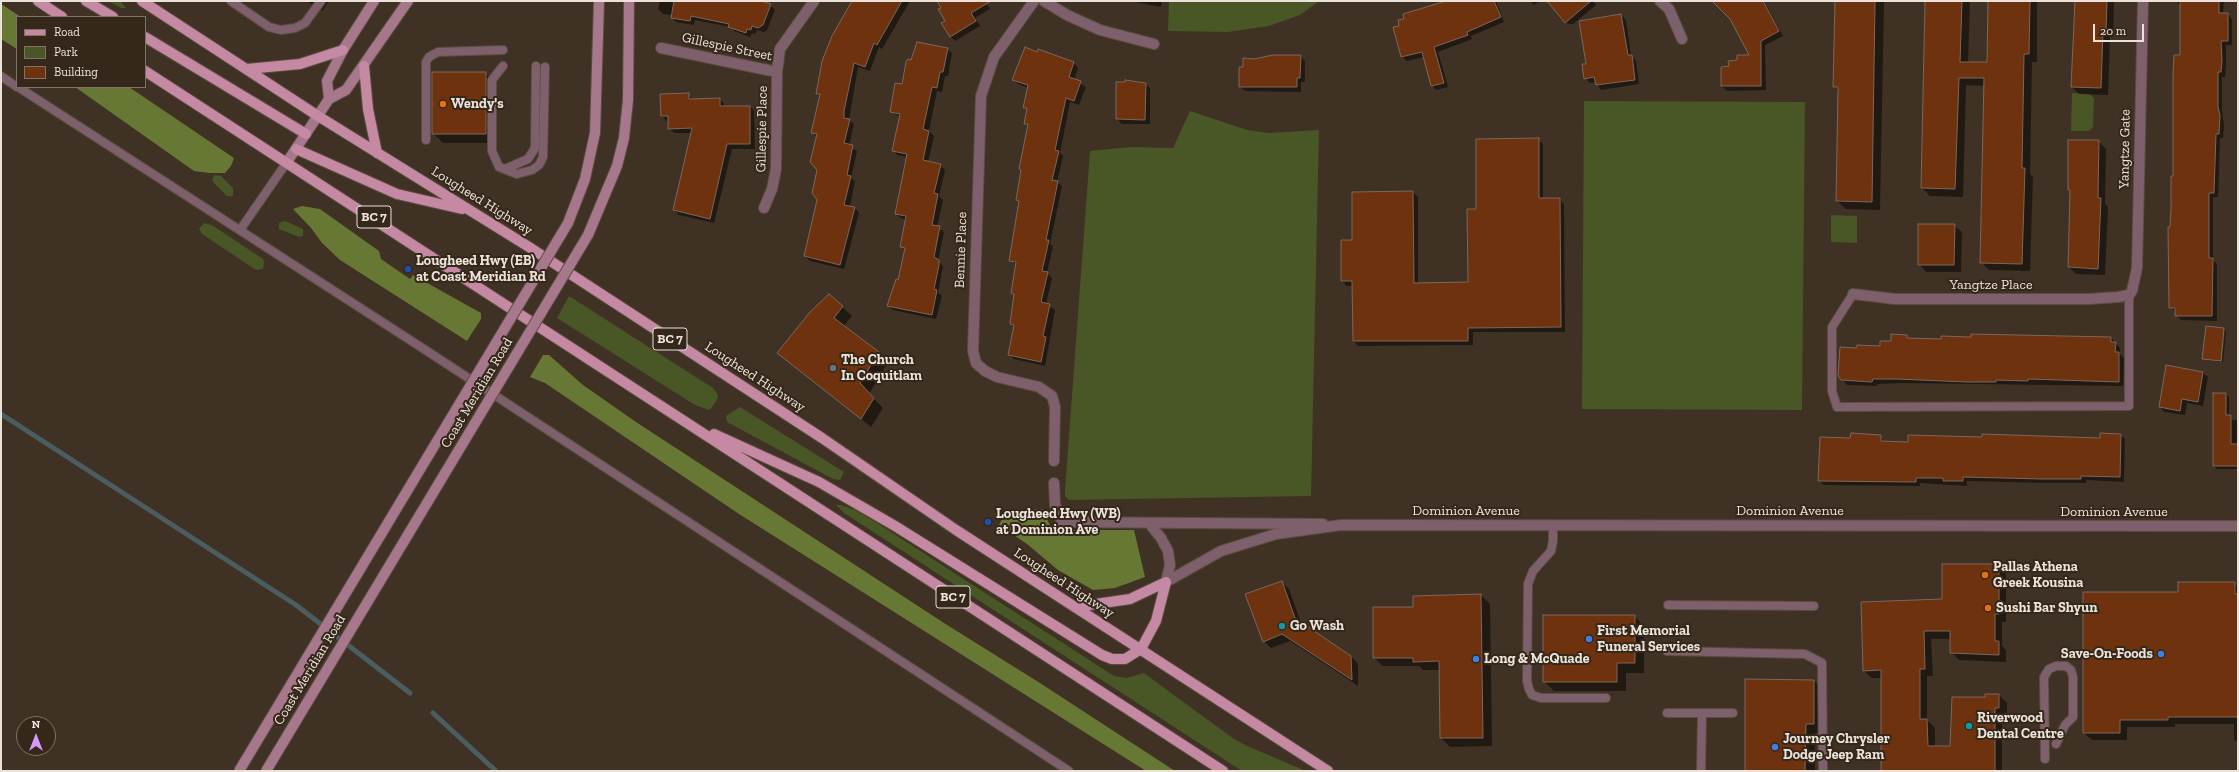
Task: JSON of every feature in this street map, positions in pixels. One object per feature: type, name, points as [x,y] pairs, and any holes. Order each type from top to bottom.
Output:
[{"type":"main road","points":[[38,1],[60,16]]},
{"type":"main road","points":[[86,1],[111,16]]},
{"type":"main road","name":"Lougheed Highway","points":[[142,1],[318,116],[470,210],[815,433],[934,515],[1328,771]]},
{"type":"main road","points":[[329,99],[327,81],[343,50],[374,1]]},
{"type":"main road","points":[[287,162],[329,99],[346,90],[408,1]]},
{"type":"main road","name":"Coast Meridian Road","points":[[239,771],[568,223],[587,172],[596,129],[599,1]]},
{"type":"main road","name":"Coast Meridian Road","points":[[266,771],[588,235],[617,166],[624,138],[628,100],[629,1]]},
{"type":"main road","points":[[146,38],[306,134]]},
{"type":"main road","points":[[247,69],[300,64],[343,50]]},
{"type":"main road","points":[[364,66],[368,109],[377,153]]},
{"type":"main road","name":"BC 7","points":[[146,72],[1223,771]]},
{"type":"main road","points":[[296,149],[397,194],[470,210]]},
{"type":"main road","points":[[684,421],[819,482],[896,526],[1102,655],[1112,659],[1126,659],[1141,650],[1156,622],[1166,582]]},
{"type":"main road","points":[[1076,607],[1130,599],[1166,582]]},
{"type":"street","name":"Gillespie Street","points":[[661,48],[777,72],[780,49],[814,1]]},
{"type":"street","name":"Bennie Place","points":[[1034,1],[994,57],[981,96],[973,351],[976,364],[985,371],[997,376],[1039,387],[1052,396],[1055,406],[1054,461]]},
{"type":"street","points":[[1044,1],[1067,15],[1100,30],[1154,44]]},
{"type":"street","points":[[1660,1],[1669,9],[1682,39]]},
{"type":"street","name":"Yangtze Gate","points":[[2129,295],[2134,287],[2136,272],[2143,1]]},
{"type":"street","name":"Gillespie Place","points":[[764,208],[772,189],[776,169],[777,72]]},
{"type":"street","name":"Yangtze Place","points":[[1853,294],[1895,300],[2090,300],[2129,295]]},
{"type":"street","name":"Dominion Avenue","points":[[1054,483],[1055,504],[1062,522],[1341,525],[2238,526]]},
{"type":"street","points":[[1149,523],[1161,538],[1168,551],[1170,564],[1166,582]]},
{"type":"street","name":"Dominion Avenue","points":[[1166,582],[1221,551],[1276,534],[1341,525]]},
{"type":"lane","points":[[230,1],[269,27],[281,30],[295,28],[305,23],[321,1]]},
{"type":"lane","points":[[426,140],[426,62],[429,57],[438,52],[503,50]]},
{"type":"lane","points":[[503,66],[492,80],[492,150],[496,163],[505,170],[517,174],[524,174],[539,165],[544,157],[545,67]]},
{"type":"lane","points":[[505,170],[528,159],[535,148],[536,66]]},
{"type":"lane","points":[[1,76],[16,86]]},
{"type":"lane","points":[[19,88],[240,230],[1069,771]]},
{"type":"lane","points":[[240,230],[287,162]]},
{"type":"lane","points":[[1853,294],[1832,327],[1832,391],[1837,406],[2129,406],[2129,295]]},
{"type":"lane","points":[[1553,525],[1551,551],[1533,571],[1528,584],[1527,682],[1529,689],[1532,695],[1541,698],[1606,698]]},
{"type":"lane","points":[[1668,605],[1814,606]]},
{"type":"lane","points":[[1667,652],[1805,654],[1822,663],[1823,771]]},
{"type":"lane","points":[[2045,759],[2044,677],[2049,669],[2056,666],[2066,666],[2072,670],[2073,677],[2073,718],[2065,725],[2056,744]]},
{"type":"lane","points":[[1667,713],[1733,713]]},
{"type":"lane","points":[[1701,771],[1702,714]]},
{"type":"green space","points":[[108,1],[120,1],[126,8],[121,8]]},
{"type":"green space","points":[[1169,1],[1319,1],[1300,15],[1269,26],[1228,32],[1168,31]]},
{"type":"green space","points":[[1,4],[19,16],[16,16],[16,48],[1,39]]},
{"type":"green space","points":[[76,88],[130,88],[234,158],[231,166],[225,173],[194,171]]},
{"type":"green space","points":[[2072,93],[2090,94],[2094,98],[2093,127],[2089,131],[2071,131]]},
{"type":"green space","points":[[1584,101],[1805,102],[1802,410],[1582,409]]},
{"type":"green space","points":[[1190,111],[1247,130],[1269,133],[1319,130],[1311,496],[1069,500],[1065,496],[1065,490],[1090,151],[1130,147],[1173,148]]},
{"type":"green space","points":[[215,175],[221,176],[233,188],[233,196],[227,196],[214,183],[212,179]]},
{"type":"green space","points":[[302,206],[320,209],[379,251],[381,259],[410,279],[413,275],[481,313],[481,319],[467,341],[340,260],[322,243],[311,228],[293,209]]},
{"type":"green space","points":[[1831,215],[1857,216],[1857,243],[1831,242]]},
{"type":"green space","points":[[285,221],[303,229],[303,236],[299,237],[279,229],[279,223]]},
{"type":"green space","points":[[204,223],[212,225],[263,259],[263,269],[256,270],[202,234],[199,229]]},
{"type":"green space","points":[[569,296],[713,388],[717,393],[718,398],[713,406],[709,410],[695,405],[557,318]]},
{"type":"green space","points":[[543,355],[549,355],[583,385],[636,422],[944,623],[1040,683],[1175,771],[1146,771],[739,514],[545,383],[530,377]]},
{"type":"green space","points":[[740,407],[844,472],[840,480],[833,479],[727,422],[726,416]]},
{"type":"green space","points":[[836,505],[841,505],[857,511],[877,523],[1114,676],[1127,678],[1144,673],[1234,739],[1306,771],[1242,771],[844,513]]},
{"type":"green space","points":[[1042,509],[1051,527],[1058,530],[1134,530],[1145,577],[1115,588],[1093,590],[1058,570],[1027,544],[999,525],[1002,519],[994,514]]},
{"type":"building","points":[[674,1],[761,1],[771,4],[763,25],[758,28],[752,26],[751,30],[747,29],[746,33],[728,27],[729,24],[691,16],[690,21],[671,18]]},
{"type":"building","points":[[852,1],[902,1],[877,45],[874,43],[865,67],[854,63],[844,111],[844,118],[850,119],[844,143],[853,145],[847,175],[851,176],[844,205],[855,207],[840,265],[804,256],[817,200],[812,193],[817,170],[810,162],[817,134],[811,133],[820,94],[816,94],[822,61],[832,36]]},
{"type":"building","points":[[937,1],[991,1],[971,13],[976,21],[950,37],[941,23],[945,21],[938,9],[941,8]]},
{"type":"building","points":[[1446,1],[1494,1],[1501,17],[1467,32],[1468,35],[1434,47],[1444,83],[1431,86],[1422,52],[1401,57],[1393,27],[1399,26],[1398,20],[1404,19],[1403,14]]},
{"type":"building","points":[[1547,1],[1591,1],[1565,23]]},
{"type":"building","points":[[1712,1],[1763,1],[1779,31],[1761,41],[1761,86],[1721,86],[1721,67],[1729,66],[1728,61],[1737,60],[1737,55],[1749,55],[1730,19]]},
{"type":"building","points":[[1835,1],[1875,1],[1872,202],[1836,201],[1838,87],[1833,87]]},
{"type":"building","points":[[1925,1],[1962,1],[1960,62],[1987,62],[1988,1],[2030,1],[2029,54],[2024,54],[2022,168],[2025,168],[2022,264],[1980,263],[1984,78],[1959,78],[1955,189],[1921,188]]},
{"type":"building","points":[[2075,1],[2107,1],[2106,30],[2103,30],[2101,88],[2071,87]]},
{"type":"building","points":[[2180,1],[2219,1],[2219,13],[2228,13],[2228,41],[2221,41],[2221,72],[2218,72],[2218,106],[2220,116],[2219,134],[2216,134],[2214,193],[2209,193],[2209,258],[2213,258],[2212,316],[2175,316],[2175,308],[2169,308],[2168,227],[2170,227],[2171,176],[2173,176],[2173,74],[2174,55],[2180,55]]},
{"type":"building","points":[[1621,14],[1628,55],[1632,55],[1635,80],[1596,85],[1594,77],[1584,79],[1582,64],[1586,64],[1579,21]]},
{"type":"building","points":[[917,42],[948,48],[943,72],[940,72],[937,88],[932,87],[923,129],[929,131],[923,160],[941,164],[934,193],[938,194],[932,225],[940,226],[934,257],[939,260],[939,265],[934,289],[937,290],[932,315],[887,306],[896,279],[898,280],[905,248],[900,247],[906,216],[895,214],[907,154],[892,151],[900,114],[890,112],[895,83],[902,84],[906,62],[908,59],[911,60]]},
{"type":"building","points":[[1025,47],[1037,52],[1038,49],[1074,62],[1069,77],[1081,81],[1074,101],[1066,98],[1055,150],[1059,151],[1052,180],[1058,181],[1046,240],[1049,240],[1042,271],[1048,272],[1041,302],[1050,304],[1043,336],[1046,337],[1041,362],[1008,355],[1014,325],[1010,324],[1014,294],[1011,293],[1016,262],[1009,261],[1019,201],[1016,200],[1021,170],[1019,169],[1028,124],[1024,124],[1027,108],[1023,108],[1028,85],[1012,80]]},
{"type":"building","points":[[1273,55],[1301,55],[1300,78],[1297,78],[1297,87],[1239,87],[1239,67],[1243,67],[1243,58],[1254,59]]},
{"type":"building","points":[[432,72],[486,72],[486,134],[432,134]]},
{"type":"building","points":[[1125,80],[1146,83],[1145,120],[1116,119],[1116,82],[1125,82]]},
{"type":"building","points":[[689,93],[689,99],[720,98],[720,106],[750,106],[750,144],[727,144],[710,219],[673,210],[692,128],[668,129],[668,116],[661,116],[660,94]]},
{"type":"building","points":[[1539,138],[1539,198],[1560,198],[1561,327],[1468,328],[1468,341],[1353,341],[1352,281],[1341,281],[1341,240],[1352,240],[1352,192],[1413,191],[1414,283],[1468,282],[1467,209],[1476,209],[1476,139]]},
{"type":"building","points":[[2068,140],[2099,140],[2098,198],[2101,198],[2098,269],[2068,267],[2070,190],[2068,190]]},
{"type":"building","points":[[1918,224],[1955,224],[1954,265],[1918,265]]},
{"type":"building","name":"The Church In Coquitlam","points":[[829,294],[843,306],[834,318],[879,352],[860,383],[874,398],[861,419],[777,353],[810,312]]},
{"type":"building","points":[[2206,326],[2224,328],[2221,361],[2202,359]]},
{"type":"building","points":[[1891,334],[1907,335],[1907,338],[1941,339],[1941,336],[1971,337],[1971,334],[2111,337],[2111,342],[2116,342],[2115,352],[2119,352],[2119,382],[2028,379],[2028,381],[1996,380],[1996,382],[1897,379],[1873,379],[1872,382],[1841,380],[1838,376],[1840,347],[1856,348],[1857,345],[1880,346],[1880,341],[1891,341]]},
{"type":"building","points":[[2166,365],[2203,372],[2198,402],[2182,399],[2180,411],[2159,407]]},
{"type":"building","points":[[2213,393],[2226,393],[2226,415],[2231,415],[2231,444],[2238,444],[2238,466],[2213,466]]},
{"type":"building","points":[[1851,433],[1881,435],[1881,441],[1908,442],[1908,435],[1982,437],[1982,434],[2100,438],[2100,433],[2121,434],[2120,477],[2081,476],[2081,479],[2042,479],[1963,477],[1963,481],[1943,481],[1943,478],[1916,478],[1916,482],[1818,481],[1820,437],[1850,438]]},
{"type":"building","points":[[1942,564],[1999,564],[1999,614],[1995,614],[1995,641],[1999,641],[1999,655],[1950,653],[1950,631],[1924,631],[1925,669],[1920,669],[1920,719],[1927,719],[1928,746],[1950,746],[1952,697],[1985,697],[1985,694],[1999,694],[1999,708],[1995,708],[1995,771],[1881,771],[1881,670],[1863,671],[1861,602],[1942,599]]},
{"type":"building","name":"Go Wash","points":[[1282,581],[1295,618],[1351,656],[1352,680],[1282,634],[1263,642],[1245,594]]},
{"type":"building","name":"Save-On-Foods","points":[[2178,582],[2235,582],[2235,594],[2238,594],[2238,717],[2168,717],[2168,720],[2120,720],[2120,733],[2083,733],[2083,592],[2178,592]]},
{"type":"building","points":[[1481,594],[1483,738],[1440,738],[1439,661],[1413,662],[1413,658],[1373,658],[1373,607],[1413,607],[1413,596]]},
{"type":"building","name":"First Memorial Funeral Services","points":[[1543,615],[1635,615],[1635,663],[1617,663],[1617,682],[1543,682]]},
{"type":"building","name":"Journey Chrysler Dodge Jeep Ram","points":[[1745,679],[1814,680],[1814,724],[1806,724],[1805,771],[1745,771]]},
{"type":"waterway","points":[[1,414],[296,605],[410,693]]},
{"type":"waterway","points":[[433,713],[496,771]]},
{"type":"place","name":"Wendy's","points":[[443,104]]},
{"type":"place","name":"Lougheed Hwy (EB) at Coast Meridian Rd","points":[[408,269]]},
{"type":"place","name":"The Church In Coquitlam","points":[[833,368]]},
{"type":"place","name":"Lougheed Hwy (WB) at Dominion Ave","points":[[988,522]]},
{"type":"place","name":"Pallas Athena Greek Kousina","points":[[1985,575]]},
{"type":"place","name":"Sushi Bar Shyun","points":[[1988,608]]},
{"type":"place","name":"Go Wash","points":[[1282,626]]},
{"type":"place","name":"First Memorial Funeral Services","points":[[1589,639]]},
{"type":"place","name":"Save-On-Foods","points":[[2161,654]]},
{"type":"place","name":"Long & McQuade","points":[[1476,659]]},
{"type":"place","name":"Riverwood Dental Centre","points":[[1969,726]]},
{"type":"place","name":"Journey Chrysler Dodge Jeep Ram","points":[[1775,747]]}]
